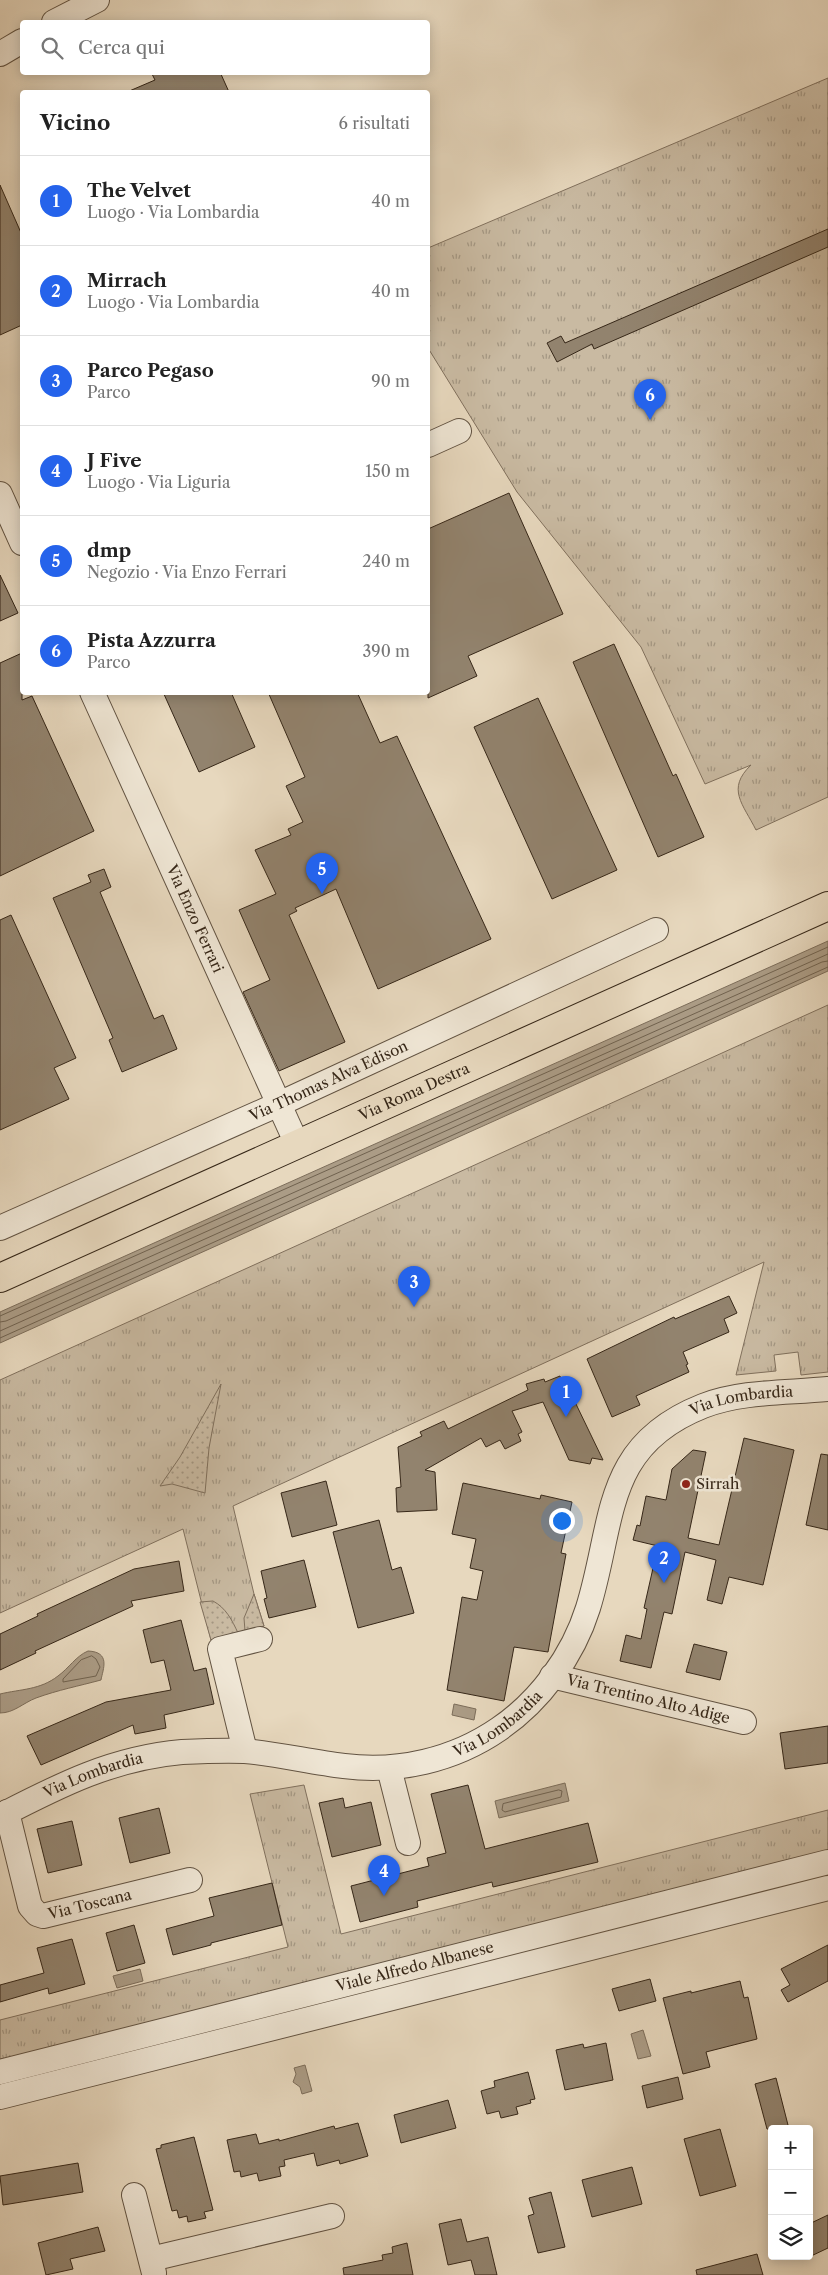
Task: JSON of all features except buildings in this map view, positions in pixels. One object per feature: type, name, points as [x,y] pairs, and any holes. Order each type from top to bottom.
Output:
[{"type":"main road","name":"Via Roma Destra","points":[[0,1278],[828,906]]},
{"type":"street","points":[[58,20],[96,0]]},
{"type":"street","points":[[0,54],[20,42]]},
{"type":"street","points":[[430,444],[459,431]]},
{"type":"street","points":[[2,502],[20,539]]},
{"type":"street","name":"Via Enzo Ferrari","points":[[93,695],[297,1144]]},
{"type":"street","name":"Via Thomas Alva Edison","points":[[0,1228],[278,1104],[656,930]]},
{"type":"street","name":"Via Lombardia","points":[[3,1814],[61,1784],[106,1766],[144,1757],[182,1752],[245,1751],[344,1766],[389,1768],[436,1760],[479,1741],[519,1714],[534,1699],[570,1650],[586,1615],[609,1515],[621,1479],[629,1463],[647,1441],[666,1424],[722,1400],[828,1389]]},
{"type":"street","points":[[245,1751],[220,1649],[260,1639]]},
{"type":"street","name":"Via Trentino Alto Adige","points":[[552,1676],[744,1722]]},
{"type":"street","points":[[389,1768],[408,1843]]},
{"type":"street","name":"Via Toscana","points":[[3,1814],[30,1906],[37,1914],[44,1916],[190,1880]]},
{"type":"street","name":"Viale Alfredo Albanese","points":[[0,2072],[828,1862]]},
{"type":"street","name":"Viale Alfredo Albanese","points":[[0,2097],[828,1888]]},
{"type":"street","points":[[134,2195],[152,2267],[332,2216]]},
{"type":"green space","points":[[828,78],[828,797],[756,830],[742,804],[738,789],[739,782],[751,765],[705,784],[641,647],[517,492],[430,351],[430,247]]},
{"type":"green space","points":[[828,1005],[828,1372],[801,1375],[798,1352],[774,1355],[776,1371],[736,1375],[764,1262],[233,1506],[254,1594],[264,1626],[211,1640],[183,1529],[0,1613],[0,1380]]},
{"type":"green space","points":[[221,1384],[209,1448],[205,1493],[172,1484],[160,1486],[180,1457]]},
{"type":"green space","points":[[254,1594],[264,1626],[245,1631],[244,1618]]},
{"type":"green space","points":[[213,1601],[225,1611],[238,1633],[211,1640],[200,1602]]},
{"type":"green space","points":[[304,1785],[341,1934],[828,1810],[828,1851],[0,2060],[0,2020],[288,1947],[250,1794]]},
{"type":"water","points":[[828,941],[828,971],[0,1343],[0,1312]]},
{"type":"water","points":[[88,1651],[100,1654],[103,1658],[104,1666],[101,1680],[44,1695],[10,1711],[0,1713],[0,1694],[30,1688],[51,1681]]},
{"type":"water","points":[[454,1704],[476,1709],[474,1720],[452,1715]]},
{"type":"water","points":[[565,1783],[569,1801],[499,1818],[495,1801]]},
{"type":"water","points":[[140,1969],[143,1981],[117,1988],[113,1976]]},
{"type":"water","points":[[643,2030],[651,2056],[638,2059],[631,2034]]},
{"type":"water","points":[[305,2065],[312,2091],[302,2094],[300,2087],[293,2082],[296,2074],[294,2068]]},
{"type":"place","name":"Pista Azzurra","points":[[650,420]]},
{"type":"place","name":"dmp","points":[[322,894]]},
{"type":"place","name":"Parco Pegaso","points":[[414,1307]]},
{"type":"place","name":"The Velvet","points":[[566,1417]]},
{"type":"place","name":"Sirrah","points":[[686,1484]]},
{"type":"place","name":"Mirrach","points":[[664,1583]]},
{"type":"place","name":"J Five","points":[[384,1896]]}]
